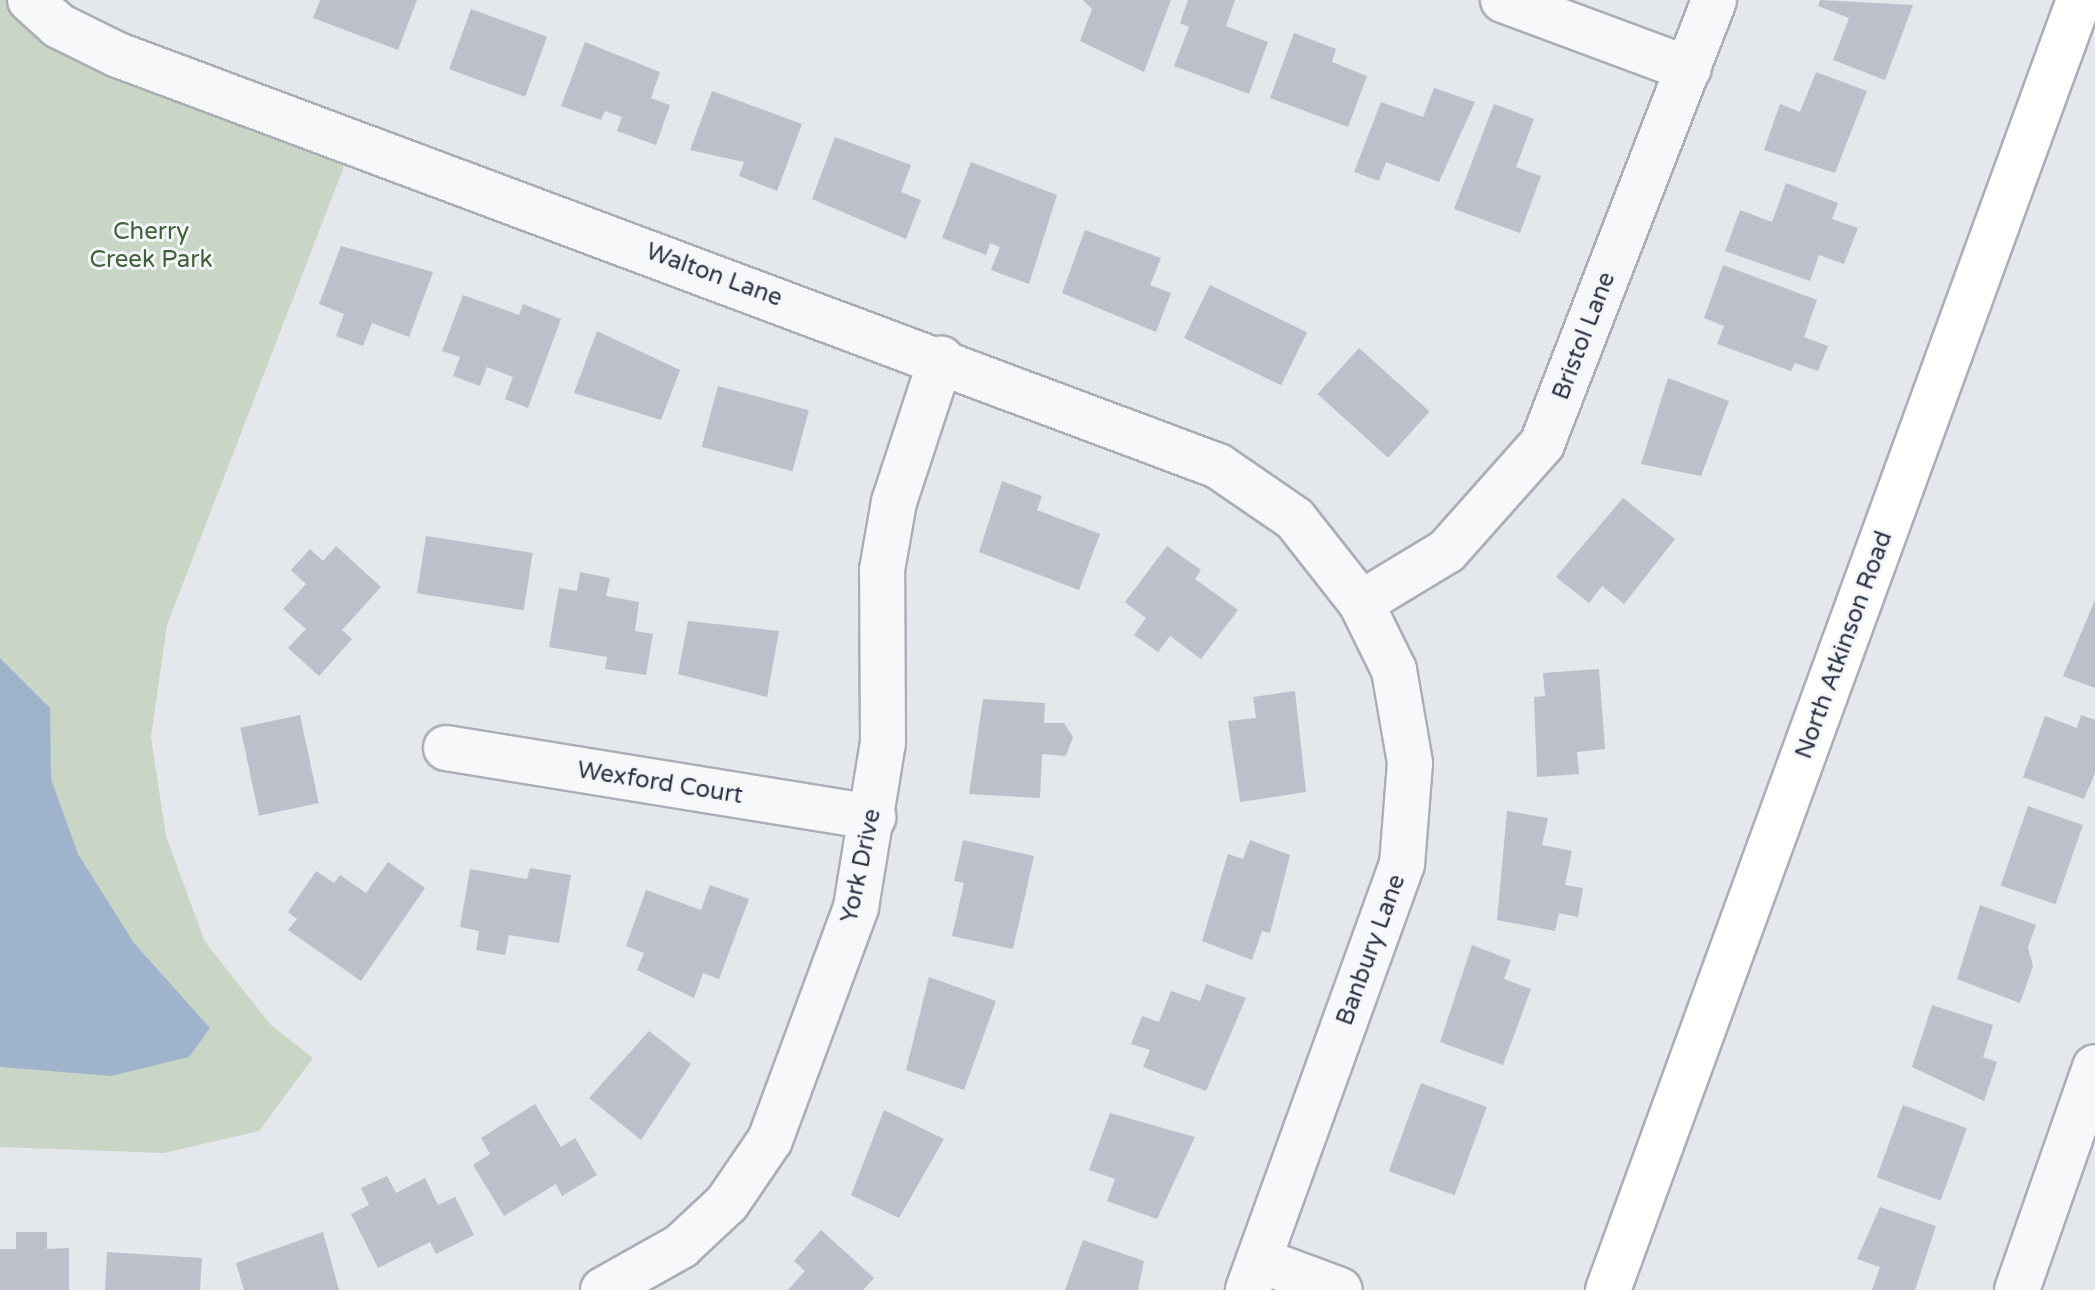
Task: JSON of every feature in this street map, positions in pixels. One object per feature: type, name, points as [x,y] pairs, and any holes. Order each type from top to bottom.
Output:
[{"type":"main road","name":"North Atkinson Road","points":[[1608,1290],[2079,0]]},
{"type":"street","name":"Walton Lane","points":[[30,0],[59,26],[118,55],[941,359],[1244,480],[1295,519],[1361,603]]},
{"type":"street","points":[[1503,0],[1689,69]]},
{"type":"street","name":"Bristol Lane","points":[[1361,603],[1447,551],[1542,444],[1714,0]]},
{"type":"street","name":"York Drive","points":[[603,1290],[681,1246],[727,1203],[770,1140],[856,907],[883,743],[882,570],[894,502],[941,359]]},
{"type":"street","name":"Banbury Lane","points":[[1254,1275],[1402,864],[1410,763],[1394,670],[1361,603]]},
{"type":"street","name":"Wexford Court","points":[[446,748],[873,817]]},
{"type":"street","points":[[2017,1290],[2095,1067]]},
{"type":"street","points":[[1254,1275],[1340,1290]]},
{"type":"green space","name":"Cherry Creek Park","points":[[0,0],[11,0],[57,51],[348,156],[167,625],[151,737],[166,836],[205,942],[271,1025],[313,1058],[259,1131],[164,1153],[0,1147]]},
{"type":"water","points":[[0,658],[50,708],[51,779],[78,854],[134,943],[210,1028],[189,1057],[111,1076],[0,1067]]},
{"type":"building","points":[[320,0],[417,0],[398,50],[313,18]]},
{"type":"building","points":[[1083,0],[1171,0],[1144,72],[1080,41],[1092,9]]},
{"type":"building","points":[[1188,0],[1235,0],[1226,26],[1268,42],[1249,94],[1174,66],[1189,27],[1180,23]]},
{"type":"building","points":[[1820,0],[1913,5],[1885,80],[1833,60],[1849,18],[1818,6]]},
{"type":"building","points":[[471,9],[547,37],[525,97],[449,69]]},
{"type":"building","points":[[1294,33],[1336,49],[1332,62],[1367,76],[1348,127],[1270,98]]},
{"type":"building","points":[[585,42],[660,72],[651,98],[670,105],[656,145],[617,131],[622,117],[605,111],[601,120],[561,106]]},
{"type":"building","points":[[1816,72],[1867,91],[1835,173],[1764,150],[1780,104],[1800,112]]},
{"type":"building","points":[[1434,88],[1475,102],[1439,182],[1386,162],[1379,181],[1354,172],[1381,102],[1423,117]]},
{"type":"building","points":[[712,91],[802,124],[777,191],[739,176],[744,162],[690,150]]},
{"type":"building","points":[[1494,104],[1534,119],[1516,167],[1541,176],[1520,233],[1454,209]]},
{"type":"building","points":[[835,137],[911,165],[901,192],[921,200],[906,239],[812,199]]},
{"type":"building","points":[[971,162],[1057,195],[1029,284],[991,270],[1000,247],[990,243],[986,255],[942,238]]},
{"type":"building","points":[[1786,183],[1838,203],[1832,219],[1858,228],[1844,264],[1819,255],[1810,281],[1725,251],[1740,210],[1772,222]]},
{"type":"building","points":[[1085,230],[1161,258],[1150,285],[1171,293],[1156,332],[1062,293]]},
{"type":"building","points":[[341,246],[433,272],[409,337],[372,323],[363,346],[336,336],[344,314],[319,304]]},
{"type":"building","points":[[1723,265],[1817,300],[1804,337],[1828,346],[1818,371],[1795,363],[1791,371],[1717,344],[1724,326],[1704,318]]},
{"type":"building","points":[[1210,285],[1307,332],[1281,385],[1184,338]]},
{"type":"building","points":[[463,295],[519,315],[523,304],[561,319],[528,408],[505,399],[513,377],[487,367],[480,386],[453,376],[460,357],[442,351]]},
{"type":"building","points":[[597,331],[680,370],[661,420],[574,393]]},
{"type":"building","points":[[1359,348],[1430,412],[1388,458],[1318,394]]},
{"type":"building","points":[[1668,378],[1729,401],[1701,476],[1641,464]]},
{"type":"building","points":[[718,386],[809,410],[792,471],[702,447]]},
{"type":"building","points":[[1002,481],[1042,496],[1037,510],[1100,534],[1079,590],[979,552]]},
{"type":"building","points":[[1623,498],[1675,539],[1624,604],[1602,586],[1589,603],[1556,577]]},
{"type":"building","points":[[426,536],[533,553],[524,610],[417,593]]},
{"type":"building","points":[[336,546],[381,587],[342,630],[352,639],[319,676],[288,648],[306,629],[283,609],[306,584],[291,570],[310,549],[323,561]]},
{"type":"building","points":[[1167,546],[1201,570],[1195,579],[1238,610],[1201,659],[1170,636],[1158,652],[1134,635],[1146,618],[1125,602]]},
{"type":"building","points":[[580,572],[610,578],[606,596],[639,602],[635,631],[653,634],[646,675],[605,669],[607,657],[549,647],[559,588],[577,591]]},
{"type":"building","points":[[2095,600],[2095,688],[2063,676]]},
{"type":"building","points":[[688,621],[779,631],[767,697],[678,674]]},
{"type":"building","points":[[1599,669],[1605,749],[1577,752],[1579,774],[1537,777],[1534,697],[1545,696],[1543,673]]},
{"type":"building","points":[[1295,691],[1306,792],[1240,802],[1228,721],[1256,718],[1253,697]]},
{"type":"building","points":[[983,699],[1045,703],[1044,723],[1064,723],[1073,737],[1066,756],[1042,754],[1040,798],[969,794]]},
{"type":"building","points":[[300,715],[319,803],[259,816],[240,728]]},
{"type":"building","points":[[2081,715],[2095,720],[2095,773],[2084,799],[2023,777],[2045,716],[2077,728]]},
{"type":"building","points":[[2028,806],[2083,825],[2055,904],[2001,885]]},
{"type":"building","points":[[1507,811],[1548,818],[1542,845],[1572,851],[1565,885],[1583,888],[1578,917],[1559,913],[1555,931],[1497,920]]},
{"type":"building","points":[[963,840],[1034,856],[1013,949],[952,936],[964,883],[954,881]]},
{"type":"building","points":[[1250,840],[1290,855],[1270,933],[1262,931],[1252,960],[1202,941],[1228,854],[1243,859]]},
{"type":"building","points":[[388,862],[425,888],[361,981],[288,930],[297,919],[288,912],[316,871],[334,883],[340,875],[366,893]]},
{"type":"building","points":[[530,868],[571,875],[559,943],[509,935],[505,955],[476,950],[479,931],[460,927],[470,869],[527,879]]},
{"type":"building","points":[[710,885],[749,899],[719,979],[703,973],[694,998],[637,970],[644,953],[626,946],[646,890],[701,910]]},
{"type":"building","points":[[1980,905],[2036,925],[2028,947],[2033,966],[2020,1003],[1957,979]]},
{"type":"building","points":[[1472,945],[1511,960],[1504,979],[1531,989],[1503,1065],[1440,1042]]},
{"type":"building","points":[[929,977],[996,1001],[964,1090],[906,1070]]},
{"type":"building","points":[[1206,984],[1246,998],[1206,1091],[1143,1067],[1150,1050],[1131,1044],[1142,1016],[1159,1022],[1171,991],[1200,1001]]},
{"type":"building","points":[[1932,1005],[1993,1025],[1983,1057],[1997,1062],[1984,1101],[1912,1067]]},
{"type":"building","points":[[649,1031],[691,1064],[641,1140],[589,1098]]},
{"type":"building","points":[[1421,1083],[1487,1107],[1455,1195],[1389,1171]]},
{"type":"building","points":[[535,1104],[561,1147],[575,1138],[597,1175],[562,1196],[556,1184],[504,1216],[473,1165],[490,1154],[481,1138]]},
{"type":"building","points":[[1903,1105],[1967,1128],[1941,1201],[1877,1177]]},
{"type":"building","points":[[884,1110],[944,1139],[899,1218],[851,1195]]},
{"type":"building","points":[[1110,1113],[1195,1137],[1157,1219],[1107,1201],[1115,1179],[1089,1170]]},
{"type":"building","points":[[387,1176],[396,1193],[425,1178],[438,1205],[455,1197],[474,1235],[436,1254],[430,1242],[378,1268],[351,1214],[369,1205],[361,1188]]},
{"type":"building","points":[[1880,1207],[1936,1226],[1915,1290],[1872,1290],[1880,1267],[1857,1259]]},
{"type":"building","points":[[821,1230],[874,1278],[863,1290],[788,1290],[805,1271],[794,1261]]},
{"type":"building","points":[[16,1232],[47,1232],[47,1249],[69,1248],[69,1290],[0,1290],[0,1249],[16,1249]]},
{"type":"building","points":[[323,1232],[339,1290],[244,1290],[236,1263]]},
{"type":"building","points":[[1083,1240],[1144,1261],[1138,1290],[1065,1290]]},
{"type":"building","points":[[107,1252],[202,1258],[200,1290],[105,1290]]}]
